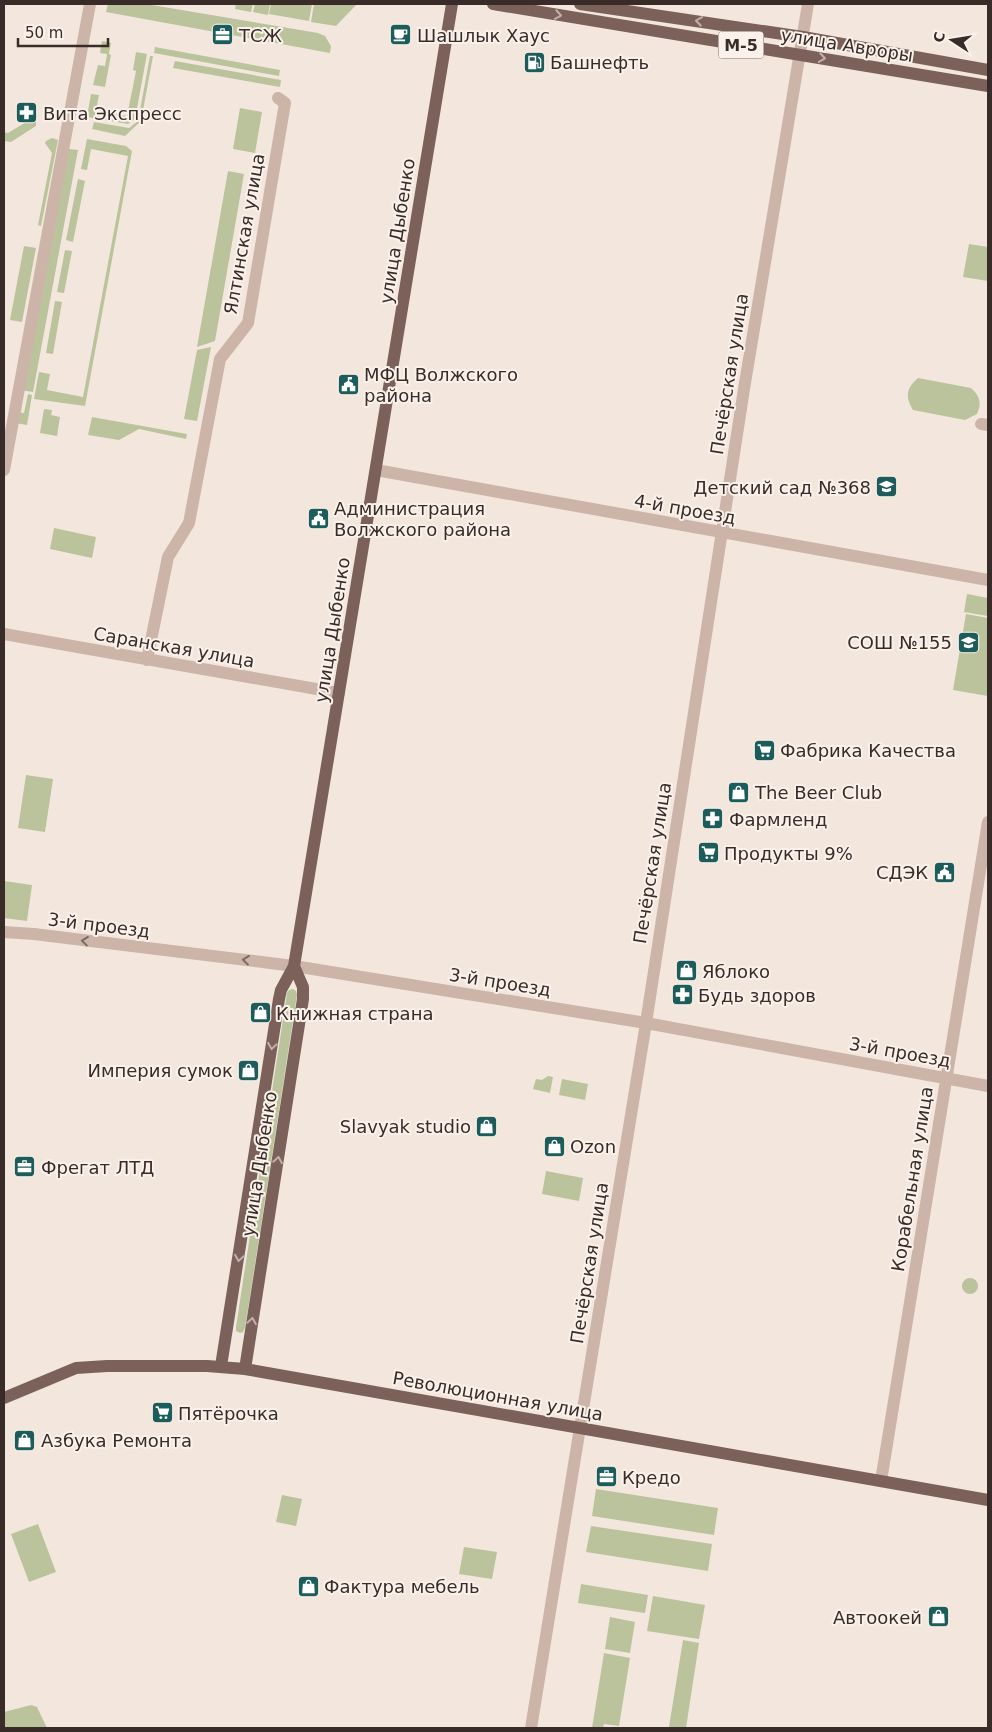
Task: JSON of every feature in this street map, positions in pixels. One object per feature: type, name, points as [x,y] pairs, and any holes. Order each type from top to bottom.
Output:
[{"type":"main road","name":"улица Дыбенко","points":[[221,1366],[279,999],[281,990],[294,966],[452,4]]},
{"type":"main road","name":"улица Авроры","points":[[493,4],[988,86]]},
{"type":"main road","name":"улица Авроры","points":[[586,4],[804,37],[988,70]]},
{"type":"main road","points":[[294,966],[303,987]]},
{"type":"main road","name":"улица Дыбенко","points":[[245,1369],[303,987]]},
{"type":"main road","name":"Революционная улица","points":[[4,1398],[76,1368],[107,1366],[221,1366],[988,1500]]},
{"type":"street","points":[[4,470],[90,4]]},
{"type":"street","name":"Печёрская улица","points":[[531,1728],[646,1023],[721,533],[808,4]]},
{"type":"street","name":"Ялтинская улица","points":[[147,660],[168,557],[189,523],[220,359],[248,323],[285,103],[278,98]]},
{"type":"street","name":"4-й проезд","points":[[376,470],[988,580]]},
{"type":"street","name":"Саранская улица","points":[[4,634],[339,694]]},
{"type":"street","name":"Корабельная улица","points":[[880,1481],[988,822]]},
{"type":"street","name":"3-й проезд","points":[[4,932],[294,966],[646,1023],[988,1086]]},
{"type":"street","points":[[284,985],[296,984],[303,987]]},
{"type":"green space","points":[[108,4],[146,4],[318,33],[325,36],[331,46],[330,53],[106,12]]},
{"type":"green space","points":[[236,4],[253,4],[251,12],[235,9]]},
{"type":"green space","points":[[255,4],[270,4],[268,15],[253,12]]},
{"type":"green space","points":[[271,4],[312,4],[309,21],[269,14]]},
{"type":"green space","points":[[314,4],[357,4],[336,26],[311,22]]},
{"type":"green space","points":[[102,41],[111,43],[109,54],[111,55],[105,87],[93,85],[98,65],[105,66],[107,54],[100,53]]},
{"type":"green space","points":[[155,47],[280,70],[279,76],[154,53]]},
{"type":"green space","points":[[136,52],[147,54],[135,119],[128,124],[87,117],[91,94],[99,95],[95,115],[106,117],[107,113],[127,116],[136,71],[133,70]]},
{"type":"green space","points":[[150,56],[153,56],[141,121],[125,136],[92,129],[94,122],[129,128],[138,121]]},
{"type":"green space","points":[[175,61],[281,80],[280,87],[173,68]]},
{"type":"green space","points":[[240,108],[262,112],[255,153],[233,149]]},
{"type":"green space","points":[[36,116],[36,126],[11,142],[4,141],[4,132],[8,133]]},
{"type":"green space","points":[[52,138],[58,140],[41,226],[38,225],[52,153],[45,143]]},
{"type":"green space","points":[[87,139],[126,146],[132,151],[85,406],[34,399],[39,372],[50,374],[47,390],[83,397],[128,156],[91,149],[87,170],[81,169]]},
{"type":"green space","points":[[69,149],[78,150],[33,392],[20,390]]},
{"type":"green space","points":[[228,171],[244,174],[215,341],[197,347]]},
{"type":"green space","points":[[78,179],[85,181],[73,242],[66,240]]},
{"type":"green space","points":[[969,244],[988,247],[988,281],[963,277]]},
{"type":"green space","points":[[24,246],[36,248],[22,322],[10,320]]},
{"type":"green space","points":[[65,250],[72,251],[64,293],[57,292]]},
{"type":"green space","points":[[55,301],[62,302],[53,354],[46,353]]},
{"type":"green space","points":[[211,347],[197,421],[184,419],[197,350]]},
{"type":"green space","points":[[918,378],[971,388],[979,400],[977,414],[965,420],[913,410],[908,393],[911,385]]},
{"type":"green space","points":[[28,394],[32,395],[27,425],[9,422],[12,411],[24,413]]},
{"type":"green space","points":[[44,409],[52,410],[51,415],[60,417],[57,436],[40,433]]},
{"type":"green space","points":[[92,417],[187,434],[186,439],[139,429],[119,440],[88,435]]},
{"type":"green space","points":[[54,528],[96,537],[92,558],[50,549]]},
{"type":"green space","points":[[967,594],[988,598],[988,616],[964,612]]},
{"type":"green space","points":[[966,614],[988,618],[988,696],[953,690]]},
{"type":"green space","points":[[26,775],[53,779],[45,832],[18,828]]},
{"type":"green space","points":[[4,881],[32,885],[27,921],[4,918]]},
{"type":"green space","points":[[293,989],[297,995],[245,1328],[240,1333],[236,1331],[236,1327],[287,993]]},
{"type":"green space","points":[[548,1076],[553,1077],[550,1093],[533,1089],[536,1079],[542,1080]]},
{"type":"green space","points":[[562,1079],[588,1084],[585,1100],[559,1095]]},
{"type":"green space","points":[[546,1171],[583,1178],[579,1201],[542,1194]]},
{"type":"green space","points":[[967,1278],[973,1278],[978,1283],[976,1292],[967,1294],[962,1289],[962,1283]]},
{"type":"green space","points":[[596,1489],[718,1508],[714,1535],[592,1516]]},
{"type":"green space","points":[[282,1495],[302,1499],[296,1526],[276,1522]]},
{"type":"green space","points":[[38,1524],[56,1572],[29,1582],[11,1534]]},
{"type":"green space","points":[[591,1526],[712,1544],[708,1571],[586,1552]]},
{"type":"green space","points":[[464,1547],[497,1552],[492,1579],[459,1574]]},
{"type":"green space","points":[[581,1584],[648,1595],[645,1613],[578,1603]]},
{"type":"green space","points":[[653,1596],[705,1605],[699,1639],[647,1631]]},
{"type":"green space","points":[[610,1617],[635,1622],[630,1653],[605,1649]]},
{"type":"green space","points":[[683,1640],[699,1643],[686,1728],[669,1727]]},
{"type":"green space","points":[[604,1653],[630,1658],[619,1726],[604,1724],[603,1728],[592,1728]]},
{"type":"green space","points":[[31,1705],[37,1707],[47,1728],[4,1728],[4,1712]]},
{"type":"place","name":"ТСЖ","points":[[223,35]]},
{"type":"place","name":"Шашлык Хаус","points":[[401,35]]},
{"type":"place","name":"Башнефть","points":[[534,62]]},
{"type":"place","name":"Вита Экспресс","points":[[27,113]]},
{"type":"place","name":"МФЦ Волжского района","points":[[348,384]]},
{"type":"place","name":"Детский сад №368","points":[[887,487]]},
{"type":"place","name":"Администрация Волжского района","points":[[318,518]]},
{"type":"place","name":"СОШ №155","points":[[968,642]]},
{"type":"place","name":"Фабрика Качества","points":[[764,750]]},
{"type":"place","name":"The Beer Club","points":[[739,792]]},
{"type":"place","name":"Фармленд","points":[[713,819]]},
{"type":"place","name":"Продукты 9%","points":[[708,853]]},
{"type":"place","name":"СДЭК","points":[[944,872]]},
{"type":"place","name":"Яблоко","points":[[686,971]]},
{"type":"place","name":"Будь здоров","points":[[682,995]]},
{"type":"place","name":"Книжная страна","points":[[260,1013]]},
{"type":"place","name":"Империя сумок","points":[[249,1070]]},
{"type":"place","name":"Slavyak studio","points":[[487,1126]]},
{"type":"place","name":"Ozon","points":[[554,1146]]},
{"type":"place","name":"Фрегат ЛТД","points":[[25,1167]]},
{"type":"place","name":"Пятёрочка","points":[[162,1413]]},
{"type":"place","name":"Азбука Ремонта","points":[[25,1440]]},
{"type":"place","name":"Кредо","points":[[606,1477]]},
{"type":"place","name":"Фактура мебель","points":[[308,1586]]},
{"type":"place","name":"Автоокей","points":[[938,1617]]}]
